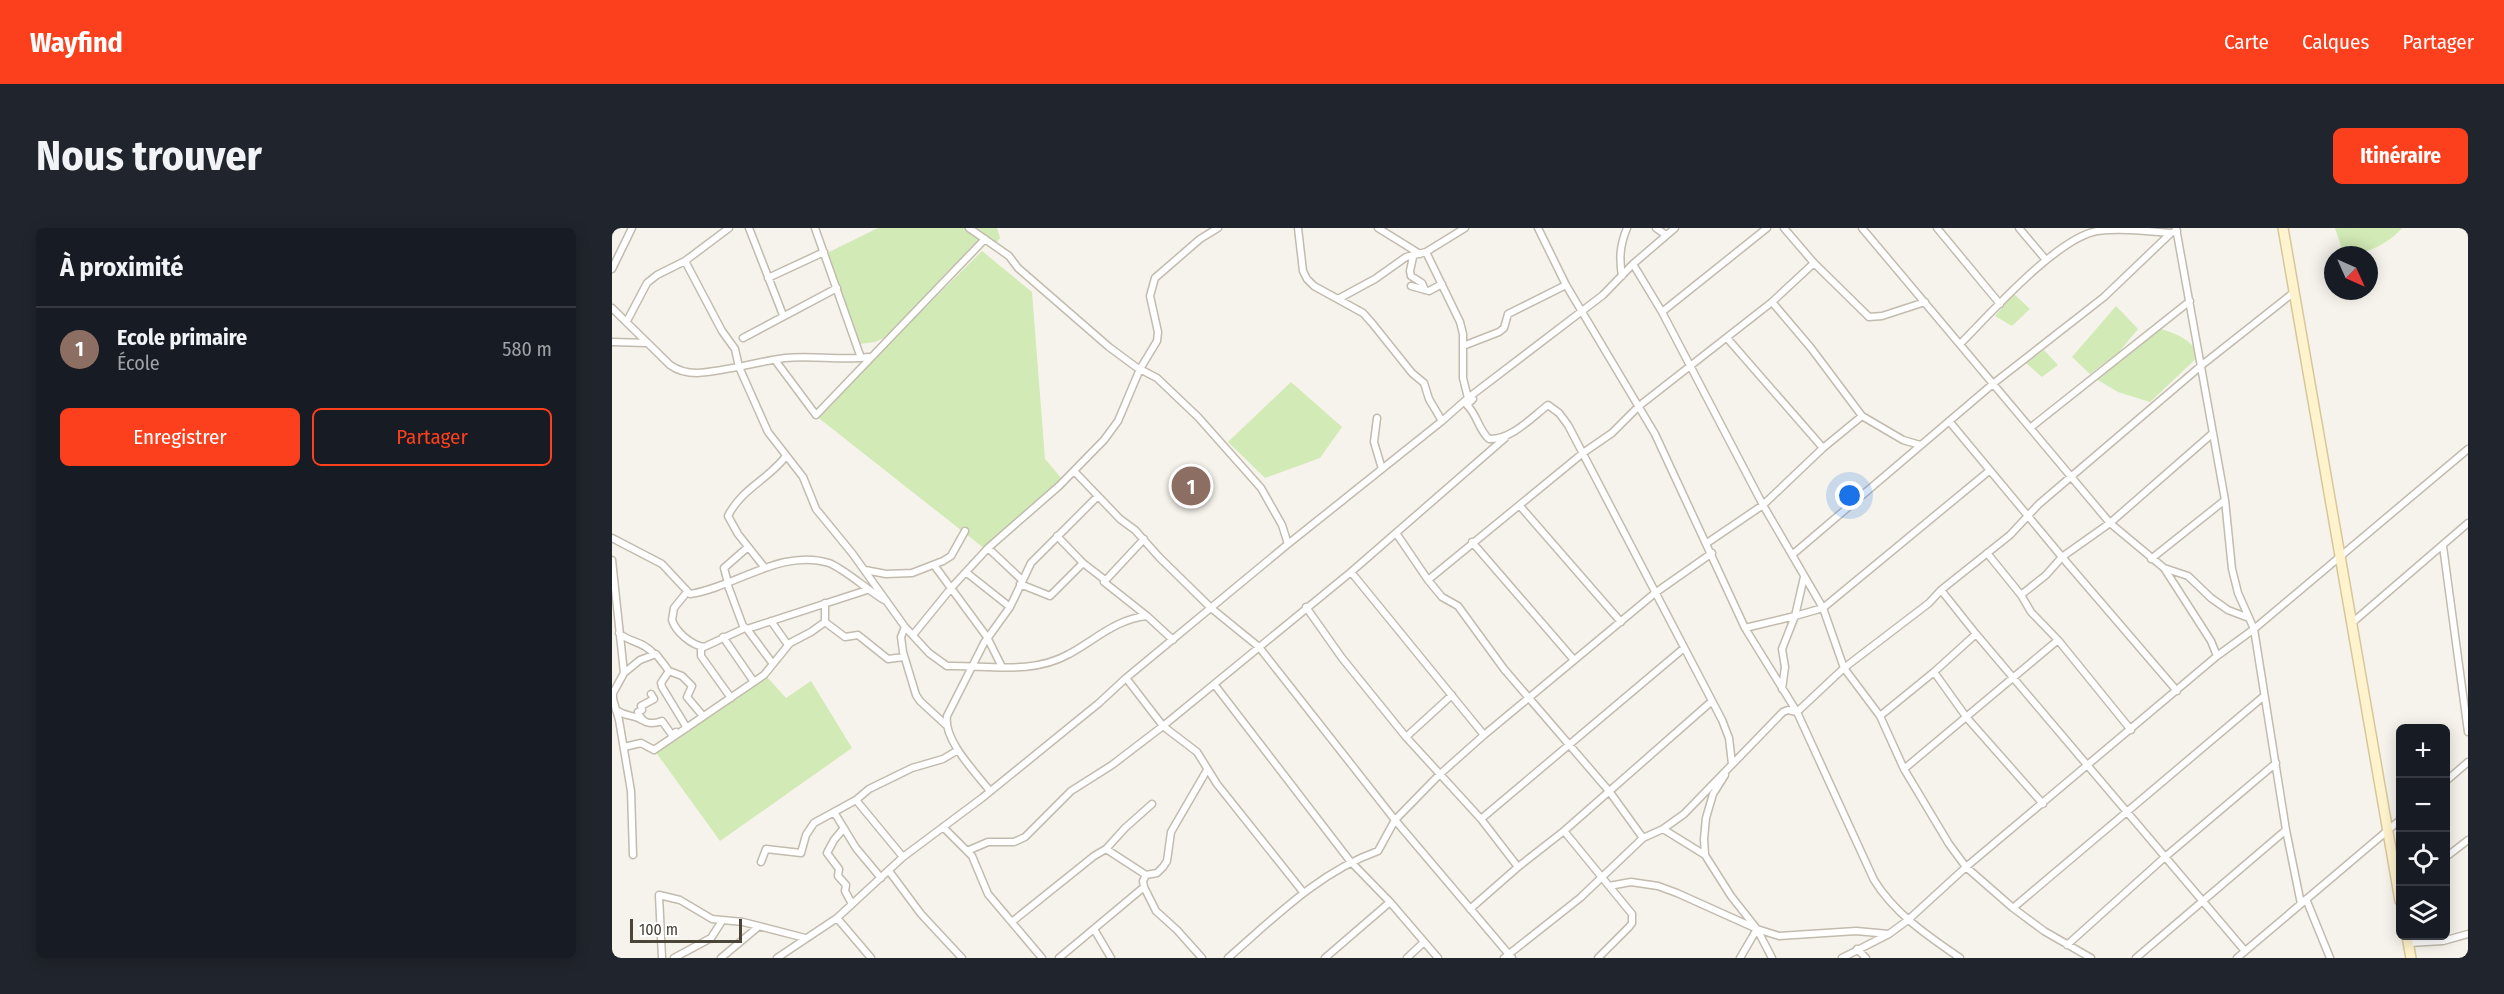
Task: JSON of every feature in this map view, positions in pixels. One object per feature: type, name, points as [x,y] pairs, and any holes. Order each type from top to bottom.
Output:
[{"type":"street","points":[[622,228],[628,237]]},
{"type":"street","points":[[612,269],[632,228]]},
{"type":"street","points":[[627,321],[647,283],[657,275],[685,261],[729,228]]},
{"type":"street","points":[[748,228],[783,315]]},
{"type":"street","points":[[815,228],[861,358]]},
{"type":"street","points":[[969,228],[1009,256],[1018,268],[1109,347],[1167,386],[1254,479],[1273,507],[1288,544]]},
{"type":"street","points":[[913,635],[952,587],[988,548],[1074,471],[1112,431],[1158,335],[1150,296],[1155,278],[1200,239],[1218,228]]},
{"type":"street","points":[[1298,228],[1307,279],[1314,286],[1363,313],[1412,373],[1424,383],[1429,399],[1442,421]]},
{"type":"street","points":[[1378,228],[1420,254],[1442,284],[1460,322],[1463,378],[1468,398]]},
{"type":"street","points":[[1338,299],[1375,279],[1406,257],[1420,254],[1465,228]]},
{"type":"street","points":[[1538,228],[1566,285],[1640,406],[1712,553],[1745,628],[1797,711],[1874,880],[1885,898],[1908,920],[1960,958]]},
{"type":"street","points":[[1622,276],[1619,261],[1620,245],[1627,228]]},
{"type":"street","points":[[1656,228],[1666,235]]},
{"type":"street","points":[[777,958],[837,918],[903,857],[1099,704],[1126,678],[1468,398],[1582,311],[1675,228]]},
{"type":"street","points":[[1662,312],[1767,228]]},
{"type":"street","points":[[1784,228],[1814,263],[1869,317],[1882,316],[1925,302]]},
{"type":"street","points":[[1862,228],[2110,523],[2164,568],[2188,576],[2228,610],[2250,618]]},
{"type":"street","points":[[1937,228],[2000,304]]},
{"type":"street","points":[[2019,228],[2046,260]]},
{"type":"street","points":[[2283,228],[2397,886]]},
{"type":"street","points":[[1960,344],[2046,260],[2086,234],[2125,229],[2174,231]]},
{"type":"street","points":[[2174,231],[2202,365],[2225,500],[2232,569],[2238,593],[2254,629],[2286,830],[2304,902],[2330,958]]},
{"type":"street","points":[[1792,555],[1994,383],[2104,297],[2174,231]]},
{"type":"street","points":[[775,360],[816,415],[985,239]]},
{"type":"street","points":[[768,278],[824,252]]},
{"type":"street","points":[[1420,254],[1411,276],[1422,283],[1425,290]]},
{"type":"street","points":[[685,261],[722,331],[735,349],[739,367],[768,432],[809,488],[816,509],[865,570],[905,627],[943,665],[1022,668],[1069,654],[1121,622],[1147,616]]},
{"type":"street","points":[[1428,580],[1583,453],[1612,433],[1640,406],[1772,302],[1814,263]]},
{"type":"street","points":[[1633,264],[1662,312],[1763,506],[1822,608],[1844,668],[1880,716],[1904,769],[1949,844],[1966,867],[2013,908],[2067,945],[2091,958]]},
{"type":"street","points":[[1411,286],[1429,291],[1442,284]]},
{"type":"street","points":[[1463,346],[1499,332],[1504,328],[1508,314],[1566,285]]},
{"type":"street","points":[[743,338],[837,288]]},
{"type":"street","points":[[1074,471],[1211,608],[1259,647],[1395,820],[1509,957],[1580,898],[1643,838],[1663,829],[1684,814],[1783,712],[1797,711],[1844,668],[1929,603],[2070,477],[2202,365],[2293,293]]},
{"type":"street","points":[[2030,428],[2190,301]]},
{"type":"street","points":[[1772,302],[1811,348],[1862,416],[1904,440],[1920,445]]},
{"type":"street","points":[[612,308],[675,369],[695,373],[806,357],[835,359],[870,357]]},
{"type":"street","points":[[1727,338],[1823,448]]},
{"type":"street","points":[[612,342],[646,343]]},
{"type":"street","points":[[1481,389],[1467,405],[1475,413],[1479,429],[1489,439],[1503,437],[1512,432]]},
{"type":"street","points":[[967,851],[988,842],[1014,842],[1025,837],[1071,791],[1112,765],[1163,726],[1351,572],[1512,432],[1548,405],[1568,424],[1729,738],[1732,764],[1713,794],[1706,818],[1705,855]]},
{"type":"street","points":[[1707,543],[1763,506],[1823,448],[1862,416]]},
{"type":"street","points":[[1377,418],[1374,442],[1382,469]]},
{"type":"street","points":[[1950,421],[1989,471],[2177,691]]},
{"type":"street","points":[[2021,595],[2062,557],[2110,523],[2213,433]]},
{"type":"street","points":[[1842,958],[1889,934],[1908,920],[1966,867],[2468,449]]},
{"type":"street","points":[[765,568],[738,534],[729,516],[741,495],[765,478],[786,456]]},
{"type":"street","points":[[1745,628],[1822,608],[1989,471]]},
{"type":"street","points":[[946,724],[947,716],[972,666],[987,638],[1010,607],[1031,563],[1098,496]]},
{"type":"street","points":[[2151,559],[2225,500]]},
{"type":"street","points":[[1520,506],[1621,622]]},
{"type":"street","points":[[2353,622],[2468,523]]},
{"type":"street","points":[[865,570],[886,574],[912,573],[934,565],[951,556],[965,531]]},
{"type":"street","points":[[1396,533],[1428,580],[1442,597],[1458,606],[1504,669],[1608,791],[1643,838]]},
{"type":"street","points":[[1057,536],[1083,563],[1105,580],[1106,584],[1173,640]]},
{"type":"street","points":[[612,538],[662,564],[687,592],[693,594],[765,568],[803,560],[831,564],[886,601]]},
{"type":"street","points":[[1105,580],[1144,539]]},
{"type":"street","points":[[1472,542],[1574,660]]},
{"type":"street","points":[[2443,546],[2468,732]]},
{"type":"street","points":[[748,547],[724,568],[746,628],[773,664]]},
{"type":"street","points":[[988,548],[1021,582],[1050,597],[1083,563]]},
{"type":"street","points":[[1228,958],[1303,892],[1350,861],[1378,851],[1395,820],[1439,775],[1655,593],[1712,553]]},
{"type":"street","points":[[1987,553],[2021,595],[2031,612],[2058,640],[2131,730]]},
{"type":"street","points":[[612,560],[624,673]]},
{"type":"street","points":[[934,565],[987,638],[1002,666]]},
{"type":"street","points":[[2164,568],[2211,641],[2217,656]]},
{"type":"street","points":[[1351,572],[1484,735]]},
{"type":"street","points":[[967,573],[1010,607]]},
{"type":"street","points":[[1782,690],[1785,667],[1782,649],[1796,616],[1805,576]]},
{"type":"street","points":[[701,647],[746,628],[867,590]]},
{"type":"street","points":[[1941,590],[2245,951]]},
{"type":"street","points":[[687,592],[674,608],[672,620],[679,632],[701,647]]},
{"type":"street","points":[[825,603],[825,622]]},
{"type":"street","points":[[1306,608],[1342,658],[1406,737],[1481,819],[1518,867]]},
{"type":"street","points":[[771,621],[788,645]]},
{"type":"street","points":[[624,747],[641,743],[654,750],[754,682],[773,664],[788,645],[811,633],[825,622]]},
{"type":"street","points":[[825,622],[845,637],[858,635],[888,659],[904,657]]},
{"type":"street","points":[[905,627],[901,637],[904,657],[920,701],[946,724],[958,750],[990,791]]},
{"type":"street","points":[[619,632],[625,639],[644,644],[659,656],[669,671],[682,676],[692,686],[687,697],[703,716]]},
{"type":"street","points":[[1880,716],[1976,634]]},
{"type":"street","points":[[723,638],[754,682]]},
{"type":"street","points":[[1904,769],[2058,640]]},
{"type":"street","points":[[701,647],[701,656],[731,698]]},
{"type":"street","points":[[1481,819],[1684,648]]},
{"type":"street","points":[[633,855],[633,807],[613,693],[624,673],[653,653]]},
{"type":"street","points":[[669,671],[662,687],[687,728]]},
{"type":"street","points":[[1934,672],[1967,718],[2043,804]]},
{"type":"street","points":[[1126,678],[1163,726],[1197,752],[1207,770],[1303,892]]},
{"type":"street","points":[[2462,687],[2468,681]]},
{"type":"street","points":[[1214,684],[1350,861],[1390,902],[1438,958]]},
{"type":"street","points":[[642,720],[638,712],[642,710],[641,706],[654,699],[651,694]]},
{"type":"street","points":[[1406,737],[1452,695]]},
{"type":"street","points":[[2013,908],[2264,696]]},
{"type":"street","points":[[1470,909],[1564,831],[1712,701]]},
{"type":"street","points":[[616,710],[625,717],[637,717],[653,724],[662,721],[672,735],[687,728]]},
{"type":"street","points":[[761,862],[765,849],[801,853],[811,828],[856,800],[868,789],[912,768],[943,759],[958,750]]},
{"type":"street","points":[[2449,778],[2468,762]]},
{"type":"street","points":[[2067,945],[2165,857],[2276,763]]},
{"type":"street","points":[[1106,849],[1146,875],[1157,873],[1167,861],[1171,832],[1207,770]]},
{"type":"street","points":[[856,800],[903,857]]},
{"type":"street","points":[[1013,921],[1094,856],[1106,849],[1152,804]]},
{"type":"street","points":[[834,812],[856,848],[881,878]]},
{"type":"street","points":[[2236,958],[2396,823]]},
{"type":"street","points":[[943,827],[975,861],[978,874],[988,894],[1042,958]]},
{"type":"street","points":[[844,828],[827,853],[839,869],[838,876],[846,885],[844,891],[852,904]]},
{"type":"street","points":[[1663,829],[1705,855],[1731,896],[1757,929],[1772,958]]},
{"type":"street","points":[[2136,958],[2286,830]]},
{"type":"street","points":[[1564,831],[1630,910],[1632,923],[1598,958]]},
{"type":"street","points":[[2450,853],[2468,840]]},
{"type":"street","points":[[889,871],[921,914],[962,958]]},
{"type":"street","points":[[1146,875],[1143,881],[1144,887],[1156,911],[1202,958]]},
{"type":"street","points":[[1609,886],[1631,882],[1658,886],[1757,929],[1779,936],[1856,931],[1889,934]]},
{"type":"street","points":[[1059,958],[1144,887]]},
{"type":"street","points":[[662,958],[659,895],[680,900],[702,914],[722,921],[805,938]]},
{"type":"street","points":[[1325,958],[1390,902]]},
{"type":"street","points":[[837,918],[871,958]]},
{"type":"street","points":[[674,958],[711,938],[722,921]]},
{"type":"street","points":[[721,958],[758,927]]},
{"type":"street","points":[[1094,929],[1111,958]]},
{"type":"street","points":[[1740,958],[1757,929]]},
{"type":"street","points":[[2450,939],[2468,934]]},
{"type":"street","points":[[2408,940],[2411,958]]},
{"type":"street","points":[[2426,940],[2447,940]]},
{"type":"street","points":[[1407,958],[1424,942]]},
{"type":"street","points":[[1857,949],[1866,958]]},
{"type":"green space","points":[[878,228],[997,228],[1000,238],[993,247],[980,241],[886,337],[875,342],[859,344],[825,254]]},
{"type":"green space","points":[[2335,228],[2402,228],[2378,247],[2341,246]]},
{"type":"green space","points":[[982,251],[1032,292],[1045,459],[1063,480],[985,549],[816,416]]},
{"type":"green space","points":[[2014,294],[2030,309],[2012,326],[1995,316]]},
{"type":"green space","points":[[2116,306],[2138,329],[2118,353],[2090,374],[2072,357]]},
{"type":"green space","points":[[2161,329],[2183,338],[2200,355],[2150,402],[2118,392],[2096,379]]},
{"type":"green space","points":[[2044,350],[2058,365],[2042,377],[2026,363]]},
{"type":"green space","points":[[1291,382],[1342,427],[1320,458],[1265,478],[1228,442]]},
{"type":"green space","points":[[767,677],[786,698],[811,681],[852,748],[720,841],[655,751]]},
{"type":"place","name":"Ecole primaire","points":[[1191,486]]}]
